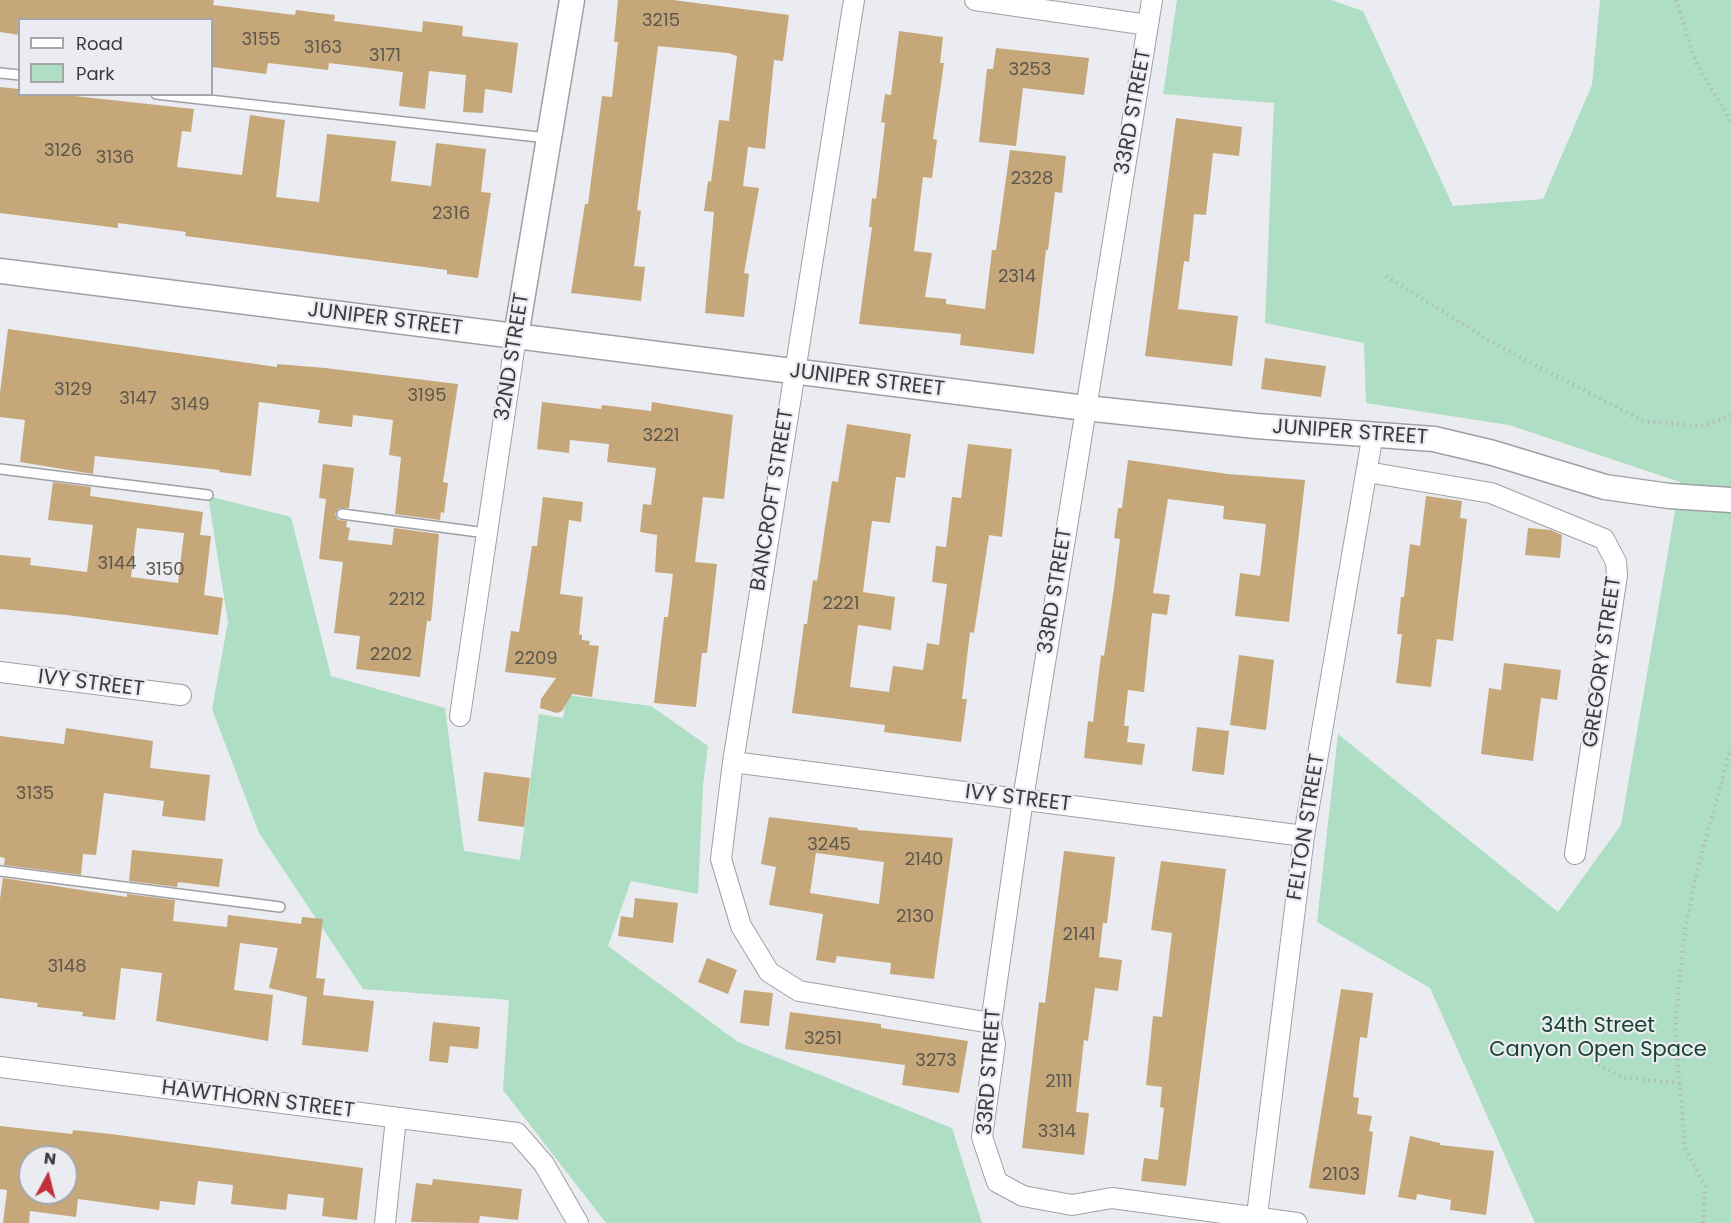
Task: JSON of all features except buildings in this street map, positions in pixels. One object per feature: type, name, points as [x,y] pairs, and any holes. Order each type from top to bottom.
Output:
[{"type":"street","name":"32ND STREET","points":[[460,716],[516,336],[572,0]]},
{"type":"street","name":"BANCROFT STREET","points":[[854,0],[793,372],[733,762],[721,859],[741,926],[769,972],[789,985],[799,991],[991,1023]]},
{"type":"street","points":[[975,0],[1148,25]]},
{"type":"street","name":"33RD STREET","points":[[1152,0],[1023,799],[991,1023],[995,1044],[982,1137],[997,1182],[1023,1196],[1072,1205],[1112,1198],[1256,1220]]},
{"type":"street","name":"JUNIPER STREET","points":[[0,271],[1085,408],[1256,426],[1434,439],[1493,453],[1605,487],[1669,496],[1731,500]]},
{"type":"street","name":"FELTON STREET","points":[[1256,1220],[1304,836],[1373,433]]},
{"type":"street","name":"GREGORY STREET","points":[[1367,472],[1491,493],[1604,539],[1616,562],[1617,575],[1575,854]]},
{"type":"street","name":"IVY STREET","points":[[0,672],[181,695]]},
{"type":"street","name":"IVY STREET","points":[[733,762],[1304,836]]},
{"type":"street","name":"HAWTHORN STREET","points":[[0,1067],[517,1133],[544,1164],[578,1223]]},
{"type":"street","points":[[385,1223],[396,1118]]},
{"type":"street","points":[[1256,1220],[1296,1223]]},
{"type":"lane","points":[[0,73],[18,75]]},
{"type":"lane","points":[[174,96],[549,138]]},
{"type":"lane","points":[[0,469],[208,495]]},
{"type":"lane","points":[[342,514],[486,533]]},
{"type":"lane","points":[[0,871],[280,908]]},
{"type":"path","points":[[1676,0],[1696,63],[1730,115],[1731,121]]},
{"type":"path","points":[[1386,276],[1496,344],[1643,421],[1703,426],[1731,416]]},
{"type":"path","points":[[1703,1223],[1705,1186],[1685,1148],[1675,1027],[1685,929],[1699,863],[1731,748]]},
{"type":"path","points":[[1593,1061],[1623,1078],[1678,1083]]},
{"type":"green space","name":"34th Street Canyon Open Space","points":[[1177,0],[1331,0],[1363,11],[1453,206],[1543,199],[1592,85],[1600,0],[1731,0],[1731,1223],[1535,1223],[1430,988],[1317,922],[1338,734],[1558,912],[1621,825],[1680,482],[1509,425],[1366,403],[1364,343],[1265,323],[1274,103],[1163,94]]},
{"type":"green space","points":[[208,496],[291,517],[331,676],[445,708],[464,851],[520,860],[539,714],[563,718],[567,695],[651,706],[708,746],[703,785],[698,894],[631,881],[608,946],[738,1042],[952,1128],[982,1223],[606,1223],[503,1090],[509,1000],[363,989],[259,833],[212,709],[228,622]]}]
